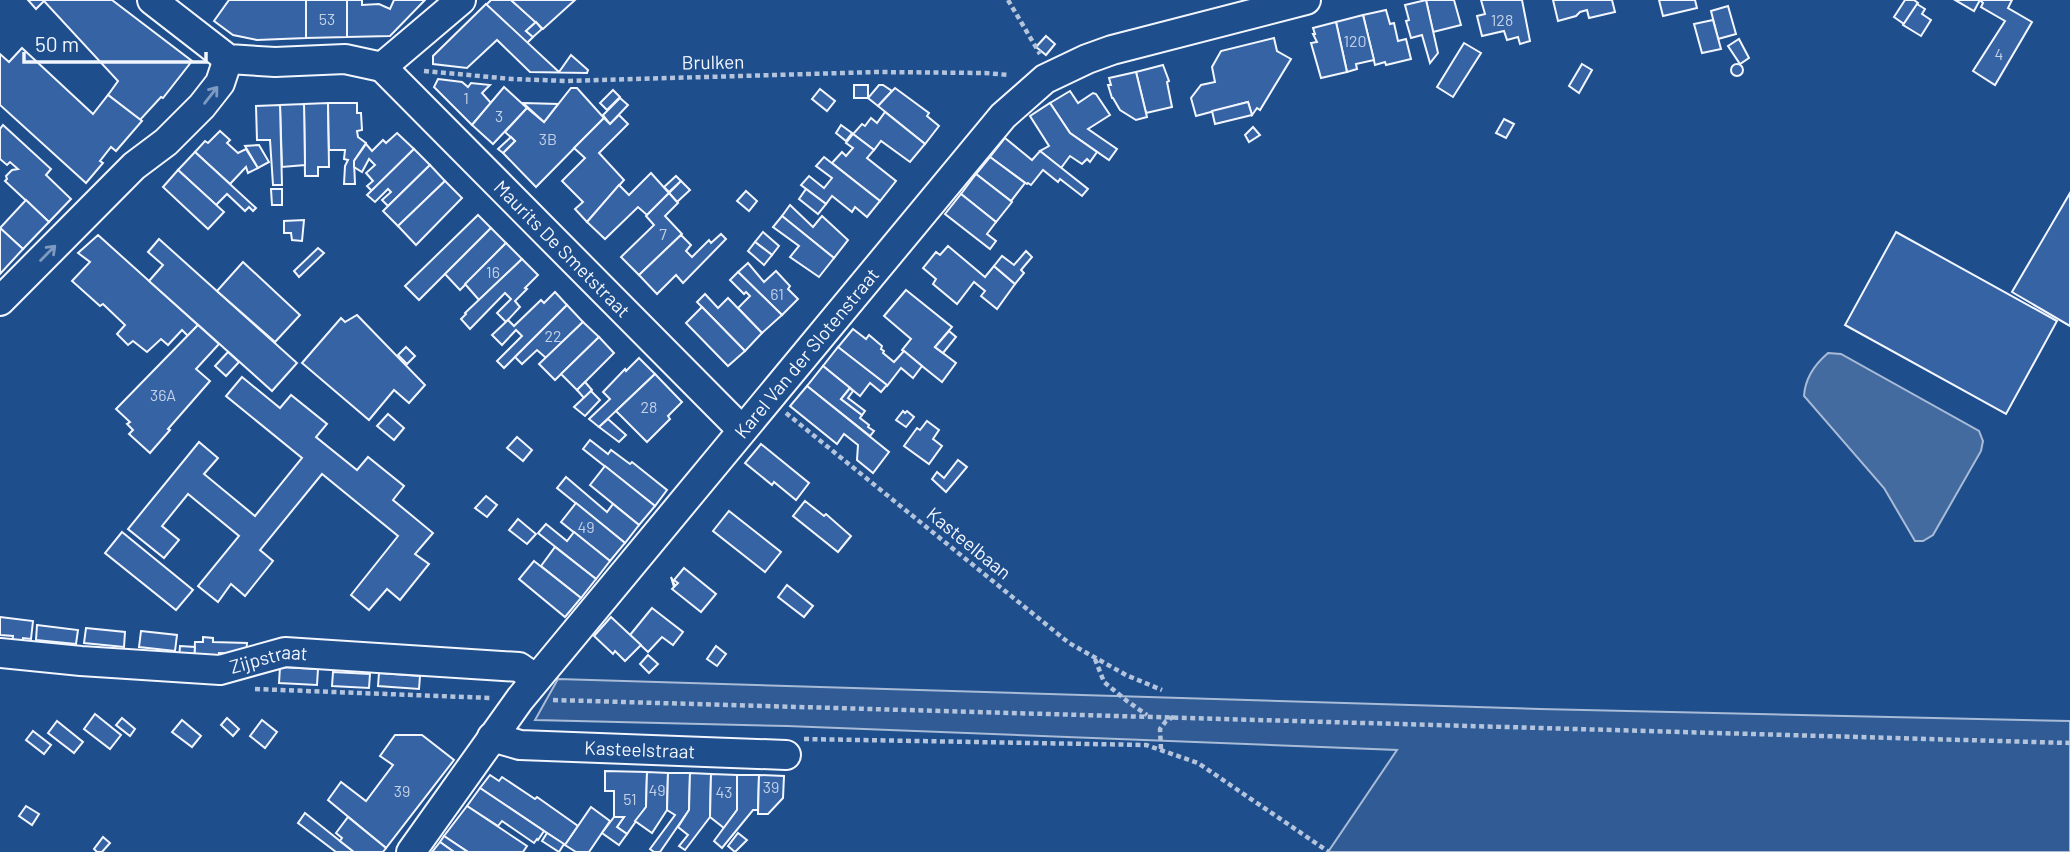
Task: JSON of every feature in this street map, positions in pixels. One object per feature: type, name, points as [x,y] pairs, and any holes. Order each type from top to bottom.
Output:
[{"type":"street","points":[[152,0],[228,59],[275,62],[345,59],[382,67],[461,0]]},
{"type":"street","name":"Karel Van der Slotenstraat","points":[[411,852],[528,689],[1003,116],[1050,77],[1087,58],[1306,0]]},
{"type":"street","points":[[0,301],[134,166],[166,142],[202,106],[220,83],[228,59]]},
{"type":"street","name":"Maurits De Smetstraat","points":[[382,67],[741,430]]},
{"type":"street","name":"Zijpstraat","points":[[0,653],[220,670],[285,653],[519,667],[528,689]]},
{"type":"street","name":"Kasteelstraat","points":[[492,737],[520,746],[786,755]]},
{"type":"path","points":[[1008,0],[1050,77]]},
{"type":"path","name":"Brulken","points":[[382,67],[512,79],[568,81],[876,72],[985,73],[1050,77]]},
{"type":"path","name":"Kasteelbaan","points":[[769,399],[1069,643],[1126,676],[1162,690]]},
{"type":"path","points":[[1094,657],[1104,682],[1148,715]]},
{"type":"path","points":[[244,689],[528,689],[1175,716],[2070,743]]},
{"type":"path","points":[[1161,750],[1160,729],[1166,721],[1175,716]]},
{"type":"path","points":[[786,755],[802,739],[1146,745],[1198,763],[1329,852]]},
{"type":"shaded area","points":[[1828,353],[1841,354],[1979,431],[1983,441],[1981,451],[1933,535],[1923,541],[1915,541],[1884,488],[1804,396],[1811,372]]},
{"type":"shaded area","points":[[558,679],[1540,709],[2070,721],[2070,852],[1328,852],[1397,750],[787,726],[535,720]]},
{"type":"building","points":[[28,0],[112,0],[192,61],[163,98],[161,97],[140,120],[108,95],[118,81],[44,1],[36,9]]},
{"type":"building","points":[[229,0],[306,0],[306,38],[257,40],[233,35],[214,21]]},
{"type":"building","points":[[306,0],[347,0],[347,37],[306,38]]},
{"type":"building","points":[[347,0],[362,0],[362,5],[379,4],[390,9],[394,0],[425,0],[390,36],[347,37]]},
{"type":"building","points":[[491,0],[511,0],[536,22],[526,31],[533,37],[527,43],[486,5]]},
{"type":"building","points":[[511,0],[575,0],[543,29]]},
{"type":"building","points":[[1426,0],[1454,0],[1461,25],[1433,32]]},
{"type":"building","points":[[1426,0],[1438,53],[1430,63],[1422,35],[1411,38],[1406,21],[1409,20],[1405,5]]},
{"type":"building","points":[[1481,0],[1522,0],[1530,41],[1520,44],[1518,37],[1507,40],[1504,31],[1482,36],[1477,16],[1485,14]]},
{"type":"building","points":[[1553,0],[1612,0],[1615,12],[1589,18],[1587,10],[1558,21]]},
{"type":"building","points":[[1659,0],[1695,0],[1697,8],[1663,16]]},
{"type":"building","points":[[1905,0],[1918,3],[1904,24],[1894,17]]},
{"type":"building","points":[[1955,0],[1980,0],[1974,11]]},
{"type":"building","points":[[1980,0],[2012,0],[2008,8],[2032,22],[1995,85],[1973,71],[2005,21],[1981,7],[1983,3]]},
{"type":"building","points":[[486,4],[559,72],[571,55],[588,70],[587,73],[530,72],[497,40],[467,68],[433,64],[433,56]]},
{"type":"building","points":[[1917,4],[1925,9],[1922,14],[1931,20],[1921,36],[1903,25]]},
{"type":"building","points":[[1728,6],[1736,34],[1718,39],[1711,11]]},
{"type":"building","points":[[1386,10],[1390,24],[1394,23],[1398,41],[1406,39],[1411,59],[1375,65],[1363,15]]},
{"type":"building","points":[[1363,15],[1374,60],[1356,64],[1357,69],[1347,72],[1336,22]]},
{"type":"building","points":[[1713,20],[1721,49],[1702,53],[1694,24]]},
{"type":"building","points":[[536,22],[542,29],[533,37],[526,31]]},
{"type":"building","points":[[1336,22],[1347,72],[1321,78],[1311,43],[1317,42],[1313,28]]},
{"type":"building","points":[[1046,36],[1055,44],[1046,55],[1036,47]]},
{"type":"building","points":[[1274,38],[1277,51],[1291,59],[1260,110],[1257,108],[1252,115],[1248,102],[1196,116],[1191,98],[1201,85],[1215,82],[1212,67],[1221,51]]},
{"type":"building","points":[[1739,39],[1749,58],[1740,64],[1728,46]]},
{"type":"building","points":[[1464,43],[1481,53],[1453,97],[1437,87]]},
{"type":"building","points":[[22,48],[93,114],[108,95],[142,121],[116,151],[111,147],[100,161],[103,163],[86,183],[0,105],[0,54],[9,62]]},
{"type":"building","points":[[1582,64],[1592,70],[1579,93],[1569,86]]},
{"type":"building","points":[[1737,64],[1743,70],[1737,76],[1731,70]]},
{"type":"building","points":[[1163,65],[1169,81],[1167,82],[1172,107],[1146,113],[1136,72]]},
{"type":"building","points":[[1136,72],[1147,117],[1136,120],[1120,110],[1108,85],[1111,85],[1109,78]]},
{"type":"building","points":[[438,79],[462,82],[468,87],[471,83],[490,85],[482,93],[491,103],[472,125],[434,87]]},
{"type":"building","points":[[854,85],[868,85],[868,98],[854,98]]},
{"type":"building","points":[[879,85],[892,91],[878,106],[868,98]]},
{"type":"building","points":[[504,87],[527,108],[493,144],[472,125]]},
{"type":"building","points":[[571,88],[577,88],[604,118],[536,187],[503,153],[515,141],[505,132],[527,108],[544,122]]},
{"type":"building","points":[[895,88],[929,113],[927,116],[939,126],[925,144],[878,106]]},
{"type":"building","points":[[820,89],[835,101],[827,111],[812,99]]},
{"type":"building","points":[[613,90],[620,97],[607,110],[600,103]]},
{"type":"building","points":[[1070,91],[1078,103],[1093,93],[1096,94],[1110,115],[1088,129],[1117,149],[1109,160],[1070,133],[1050,103]]},
{"type":"building","points":[[620,98],[628,105],[610,124],[603,115]]},
{"type":"building","points":[[1248,102],[1252,115],[1215,124],[1212,111]]},
{"type":"building","points":[[328,103],[329,167],[318,167],[318,176],[305,176],[304,104]]},
{"type":"building","points":[[328,103],[357,103],[357,113],[361,113],[362,130],[357,131],[358,137],[366,143],[354,161],[355,184],[344,184],[348,160],[344,159],[345,150],[329,150]]},
{"type":"building","points":[[523,103],[558,104],[544,122]]},
{"type":"building","points":[[1050,103],[1070,133],[1097,152],[1090,162],[1087,159],[1082,164],[1070,156],[1061,168],[1040,151],[1049,146],[1030,116]]},
{"type":"building","points":[[304,104],[305,165],[282,167],[280,105]]},
{"type":"building","points":[[280,105],[282,185],[273,185],[270,140],[257,140],[256,106]]},
{"type":"building","points":[[885,112],[925,144],[910,162],[881,141],[874,150],[853,134],[871,118],[877,123]]},
{"type":"building","points":[[619,115],[628,124],[599,153],[624,180],[587,222],[575,209],[583,202],[562,181],[585,158],[574,148],[604,118],[610,124]]},
{"type":"building","points":[[1504,119],[1514,124],[1506,138],[1496,133]]},
{"type":"building","points":[[3,125],[51,169],[46,175],[71,199],[49,222],[5,181],[12,170],[18,169],[10,162],[7,165],[0,159],[0,129]]},
{"type":"building","points":[[841,125],[852,133],[846,141],[836,133]]},
{"type":"building","points":[[1253,127],[1260,135],[1249,142],[1245,135]]},
{"type":"building","points":[[220,131],[230,140],[227,143],[238,153],[246,149],[258,168],[248,173],[246,167],[230,184],[195,152]]},
{"type":"building","points":[[397,133],[414,149],[372,191],[367,186],[373,181],[366,173],[375,165],[369,159],[362,172],[354,167],[354,161],[366,144],[372,151],[383,140],[386,143]]},
{"type":"building","points":[[853,134],[874,150],[867,158],[896,181],[880,201],[832,163],[842,152],[846,156],[853,148],[846,143]]},
{"type":"building","points":[[511,137],[515,141],[503,153],[498,149]]},
{"type":"building","points":[[1005,138],[1032,160],[1040,151],[1088,189],[1082,196],[1043,170],[1031,185],[1027,184],[990,157]]},
{"type":"building","points":[[259,145],[269,162],[258,168],[245,146]]},
{"type":"building","points":[[414,149],[430,165],[388,206],[382,200],[391,192],[388,189],[375,202],[367,195]]},
{"type":"building","points":[[195,152],[256,208],[253,211],[249,207],[245,211],[227,194],[216,205],[178,170]]},
{"type":"building","points":[[824,157],[880,201],[867,217],[855,207],[852,212],[832,196],[826,204],[801,185],[809,176],[824,188],[832,178],[816,166]]},
{"type":"building","points":[[990,157],[1025,183],[1011,201],[976,174]]},
{"type":"building","points":[[430,165],[445,181],[398,226],[383,211]]},
{"type":"building","points":[[178,170],[224,212],[208,229],[163,187]]},
{"type":"building","points":[[651,173],[669,193],[647,215],[638,207],[605,239],[587,222],[619,185],[629,195]]},
{"type":"building","points":[[976,174],[1012,202],[996,222],[961,194]]},
{"type":"building","points":[[676,176],[681,181],[669,192],[664,187]]},
{"type":"building","points":[[445,181],[462,198],[416,245],[398,226]]},
{"type":"building","points":[[681,181],[690,190],[677,202],[669,193]]},
{"type":"building","points":[[271,189],[282,189],[282,205],[272,205]]},
{"type":"building","points":[[806,189],[826,204],[818,214],[799,199]]},
{"type":"building","points":[[746,191],[757,201],[749,211],[737,201]]},
{"type":"building","points":[[669,193],[678,203],[665,216],[682,234],[639,275],[621,257],[654,225],[646,216]]},
{"type":"building","points":[[2070,193],[2070,326],[2012,292]]},
{"type":"building","points":[[961,194],[996,222],[987,234],[996,241],[990,249],[945,214]]},
{"type":"building","points":[[26,200],[49,222],[23,249],[0,228]]},
{"type":"building","points":[[790,205],[813,227],[822,216],[848,240],[834,258],[782,216]]},
{"type":"building","points":[[478,215],[491,228],[419,300],[405,286]]},
{"type":"building","points":[[782,216],[834,258],[819,277],[790,257],[799,246],[773,227]]},
{"type":"building","points":[[304,220],[302,241],[292,240],[291,233],[284,233],[284,221]]},
{"type":"building","points":[[0,228],[23,249],[0,274]]},
{"type":"building","points":[[491,228],[506,243],[460,290],[445,274]]},
{"type":"building","points":[[763,232],[779,246],[772,255],[755,242]]},
{"type":"building","points":[[1896,232],[2057,321],[2006,414],[1845,325]]},
{"type":"building","points":[[721,234],[726,239],[683,283],[676,275],[657,294],[639,275],[681,235],[691,245],[686,251],[692,257],[709,240],[711,243]]},
{"type":"building","points":[[98,235],[198,325],[188,336],[182,330],[168,345],[161,339],[147,352],[133,341],[128,345],[117,334],[125,325],[103,304],[100,306],[72,281],[90,262],[78,253]]},
{"type":"building","points":[[159,239],[297,363],[272,391],[149,281],[163,265],[148,252]]},
{"type":"building","points":[[755,242],[772,255],[764,265],[748,251]]},
{"type":"building","points":[[506,243],[522,259],[479,300],[465,284]]},
{"type":"building","points":[[948,246],[985,277],[994,266],[1015,284],[997,309],[981,296],[985,291],[974,282],[957,304],[933,284],[936,279],[923,268],[936,252],[940,255]]},
{"type":"building","points":[[318,248],[324,253],[299,277],[294,271]]},
{"type":"building","points":[[1026,251],[1032,257],[1021,270],[1024,273],[1015,284],[994,266],[1002,256],[1014,265]]},
{"type":"building","points":[[522,259],[538,275],[515,301],[520,307],[506,322],[497,313],[511,299],[505,293],[470,329],[461,319],[465,313]]},
{"type":"building","points":[[243,262],[300,315],[275,342],[217,291]]},
{"type":"building","points":[[748,263],[764,282],[776,271],[790,286],[788,289],[798,299],[782,315],[738,272]]},
{"type":"building","points":[[738,272],[782,315],[762,333],[738,308],[750,296],[746,292],[744,294],[730,280]]},
{"type":"building","points":[[906,290],[952,327],[935,347],[956,363],[942,382],[902,350],[911,339],[884,316]]},
{"type":"building","points":[[555,292],[567,305],[504,368],[497,361],[522,336],[516,330],[502,345],[492,335],[508,320],[514,326],[541,300],[544,303]]},
{"type":"building","points":[[705,294],[718,308],[728,298],[762,333],[745,351],[697,302]]},
{"type":"building","points":[[567,305],[583,322],[546,358],[537,350],[522,364],[515,357]]},
{"type":"building","points":[[702,307],[745,351],[728,366],[686,323]]},
{"type":"building","points":[[357,315],[425,385],[409,403],[394,390],[369,420],[302,363],[341,318],[345,322]]},
{"type":"building","points":[[583,322],[599,337],[555,380],[539,364]]},
{"type":"building","points":[[198,325],[219,344],[196,369],[210,381],[150,453],[129,434],[133,430],[127,424],[130,422],[116,409]]},
{"type":"building","points":[[853,329],[866,339],[869,335],[894,362],[904,351],[922,366],[913,378],[901,368],[887,386],[838,347]]},
{"type":"building","points":[[949,331],[956,337],[943,353],[935,347]]},
{"type":"building","points":[[599,337],[614,353],[577,390],[561,374]]},
{"type":"building","points":[[406,347],[415,356],[407,364],[398,355]]},
{"type":"building","points":[[838,347],[887,385],[881,392],[870,383],[860,396],[823,366]]},
{"type":"building","points":[[228,352],[239,362],[226,376],[215,366]]},
{"type":"building","points":[[639,358],[655,374],[599,427],[589,419],[610,399],[603,392]]},
{"type":"building","points":[[823,366],[850,388],[841,399],[862,415],[860,418],[874,431],[870,436],[807,386]]},
{"type":"building","points":[[655,374],[682,402],[668,416],[670,419],[647,442],[616,411]]},
{"type":"building","points":[[242,377],[280,408],[291,395],[327,424],[316,437],[357,470],[368,457],[404,486],[393,500],[433,533],[415,554],[429,564],[400,600],[387,589],[369,610],[351,595],[398,536],[322,474],[260,550],[273,561],[245,596],[231,584],[218,602],[198,586],[239,536],[188,494],[162,526],[179,540],[164,558],[128,529],[199,442],[218,458],[204,474],[255,516],[302,458],[226,396]]},
{"type":"building","points":[[585,382],[592,390],[584,398],[577,390]]},
{"type":"building","points":[[807,386],[889,452],[873,473],[857,460],[858,445],[844,434],[837,444],[790,406]]},
{"type":"building","points":[[850,388],[853,391],[848,398],[865,411],[862,415],[841,399]]},
{"type":"building","points":[[591,391],[600,400],[585,416],[574,407]]},
{"type":"building","points":[[903,411],[914,417],[906,427],[896,420]]},
{"type":"building","points":[[388,414],[404,428],[394,440],[377,426]]},
{"type":"building","points":[[608,419],[626,435],[619,442],[599,427]]},
{"type":"building","points":[[927,421],[939,430],[933,439],[942,446],[929,464],[904,446],[917,428],[920,430]]},
{"type":"building","points":[[517,437],[532,450],[523,461],[507,448]]},
{"type":"building","points":[[590,440],[608,454],[611,450],[630,464],[632,462],[667,490],[655,506],[583,449]]},
{"type":"building","points":[[761,444],[809,483],[796,500],[745,463]]},
{"type":"building","points":[[958,460],[967,467],[946,492],[932,479],[937,472],[944,478]]},
{"type":"building","points":[[605,466],[655,506],[639,525],[590,485]]},
{"type":"building","points":[[566,477],[607,512],[613,504],[639,525],[625,543],[557,488]]},
{"type":"building","points":[[486,496],[497,505],[487,517],[475,508]]},
{"type":"building","points":[[805,501],[824,516],[826,514],[851,536],[838,552],[793,516]]},
{"type":"building","points":[[576,503],[625,543],[610,561],[561,522]]},
{"type":"building","points":[[729,511],[781,552],[765,572],[713,531]]},
{"type":"building","points":[[518,519],[536,534],[527,544],[509,530]]},
{"type":"building","points":[[546,524],[567,541],[574,532],[610,561],[596,579],[538,533]]},
{"type":"building","points":[[122,532],[193,590],[176,610],[105,553]]},
{"type":"building","points":[[555,547],[596,579],[581,598],[541,566]]},
{"type":"building","points":[[534,561],[581,598],[565,617],[519,579]]},
{"type":"building","points":[[684,568],[716,594],[701,612],[672,589],[674,587],[671,577],[675,586],[678,583],[674,580]]},
{"type":"building","points":[[787,585],[813,606],[804,617],[778,597]]},
{"type":"building","points":[[652,608],[683,632],[673,645],[662,637],[648,652],[630,635]]},
{"type":"building","points":[[0,617],[33,621],[31,639],[23,638],[22,645],[12,644],[13,636],[0,635]]},
{"type":"building","points":[[611,617],[641,645],[625,661],[594,636]]},
{"type":"building","points":[[37,625],[78,630],[76,644],[36,640]]},
{"type":"building","points":[[86,628],[125,632],[124,647],[84,643]]},
{"type":"building","points":[[141,631],[177,635],[175,651],[139,647]]},
{"type":"building","points":[[203,637],[213,638],[213,642],[247,643],[246,654],[219,653],[219,660],[194,659],[195,642],[203,642]]},
{"type":"building","points":[[180,646],[195,647],[194,659],[179,659]]},
{"type":"building","points":[[716,646],[726,654],[717,666],[707,659]]},
{"type":"building","points":[[648,655],[658,664],[649,673],[640,664]]},
{"type":"building","points":[[280,667],[318,669],[317,685],[279,683]]},
{"type":"building","points":[[333,672],[370,674],[369,688],[332,686]]},
{"type":"building","points":[[379,673],[420,676],[419,689],[378,686]]},
{"type":"building","points":[[95,714],[121,735],[110,749],[84,729]]},
{"type":"building","points":[[122,718],[135,729],[130,736],[116,725]]},
{"type":"building","points":[[227,718],[239,729],[233,736],[221,725]]},
{"type":"building","points":[[182,720],[201,736],[192,747],[172,732]]},
{"type":"building","points":[[262,720],[277,732],[265,748],[250,736]]},
{"type":"building","points":[[57,721],[83,742],[74,753],[48,733]]},
{"type":"building","points":[[33,731],[51,745],[44,754],[26,740]]},
{"type":"building","points":[[395,735],[422,735],[454,760],[386,848],[328,800],[341,782],[366,801],[393,765],[380,756]]},
{"type":"building","points":[[605,771],[647,772],[646,807],[627,834],[617,827],[624,817],[614,817],[614,791],[605,791]]},
{"type":"building","points":[[647,772],[668,773],[667,810],[652,833],[635,821],[646,807]]},
{"type":"building","points":[[668,773],[690,773],[689,810],[660,852],[654,852],[650,849],[675,815],[667,810]]},
{"type":"building","points":[[690,773],[711,774],[710,817],[685,850],[679,846],[688,835],[678,827],[689,810]]},
{"type":"building","points":[[711,774],[737,775],[737,810],[724,828],[710,817]]},
{"type":"building","points":[[490,775],[499,781],[502,777],[535,799],[537,797],[578,826],[565,845],[480,788]]},
{"type":"building","points":[[737,775],[759,775],[758,810],[753,810],[722,848],[714,841],[737,810]]},
{"type":"building","points":[[759,775],[784,776],[783,798],[768,814],[758,814]]},
{"type":"building","points":[[480,788],[544,831],[538,840],[534,843],[502,821],[498,826],[467,806]]},
{"type":"building","points":[[26,806],[39,814],[32,825],[19,816]]},
{"type":"building","points":[[467,806],[527,846],[523,852],[468,852],[444,836]]},
{"type":"building","points":[[591,807],[610,821],[589,852],[576,852],[565,845]]},
{"type":"building","points":[[305,813],[354,852],[336,852],[298,823]]},
{"type":"building","points":[[348,817],[386,848],[383,852],[354,852],[340,841],[342,838],[336,833]]},
{"type":"building","points":[[614,817],[624,817],[617,827],[627,834],[619,845],[602,833]]},
{"type":"building","points":[[547,833],[564,844],[559,852],[542,841]]},
{"type":"building","points":[[738,833],[747,840],[735,852],[728,846]]},
{"type":"building","points":[[444,836],[468,852],[454,852],[440,842]]},
{"type":"building","points":[[103,837],[110,843],[102,852],[97,852],[94,849]]},
{"type":"building","points":[[440,842],[454,852],[432,852]]}]
